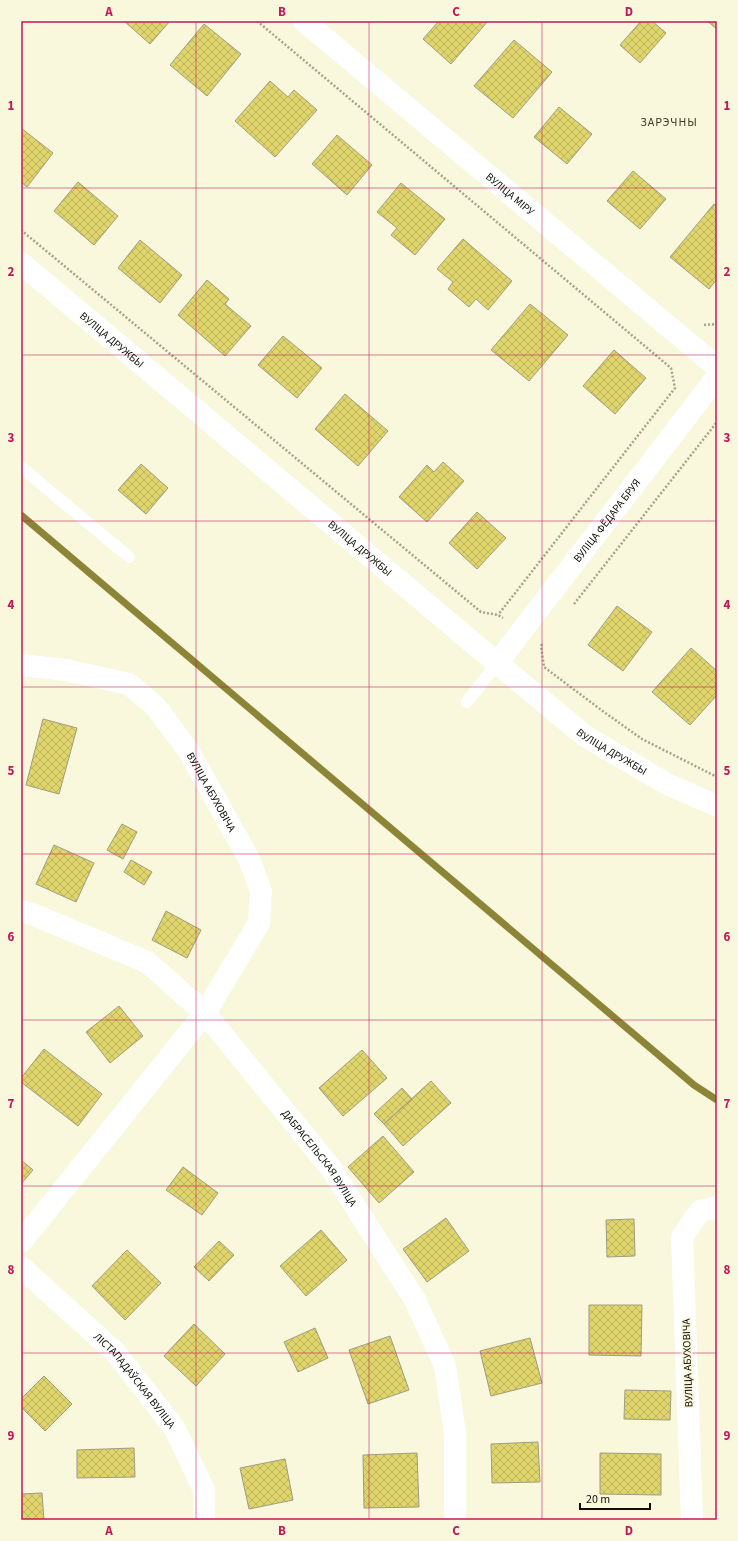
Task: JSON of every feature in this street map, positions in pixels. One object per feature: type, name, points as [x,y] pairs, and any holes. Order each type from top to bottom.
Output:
[{"type":"street","name":"ВУЛІЦА МІРУ","points":[[304,21],[717,367]]},
{"type":"street","name":"ВУЛІЦА ДРУЖБЫ","points":[[21,263],[586,736],[667,784],[717,806]]},
{"type":"street","name":"ВУЛІЦА ФЁДАРА БРУЯ","points":[[497,663],[717,377]]},
{"type":"street","name":"ВУЛІЦА АБУХОВІЧА","points":[[21,665],[66,670],[129,684],[156,707],[188,750],[249,859],[262,891],[259,923],[205,1013],[21,1242]]},
{"type":"street","name":"ДАБРАСЕЛЬСКАЯ ВУЛІЦА","points":[[21,911],[32,914],[147,962],[205,1013],[330,1167],[415,1300],[445,1366],[455,1433],[455,1520]]},
{"type":"street","name":"ВУЛІЦА АБУХОВІЧА","points":[[692,1520],[682,1237],[708,1209]]},
{"type":"street","name":"ЛІСТАПАДАЎСКАЯ ВУЛІЦА","points":[[21,1267],[116,1353],[175,1429],[204,1490],[204,1520]]},
{"type":"lane","points":[[21,466],[129,557]]},
{"type":"lane","points":[[467,702],[497,663]]},
{"type":"path","points":[[21,230],[481,612],[498,615],[675,388],[671,368],[257,21]]},
{"type":"path","points":[[570,609],[717,422]]},
{"type":"path","points":[[545,640],[540,646],[544,667],[642,739],[717,776]]},
{"type":"building","points":[[124,21],[170,21],[150,44]]},
{"type":"building","points":[[437,21],[488,21],[451,64],[423,39],[438,22]]},
{"type":"building","points":[[641,21],[652,21],[666,33],[640,63],[620,45]]},
{"type":"building","points":[[707,21],[717,21],[717,29]]},
{"type":"building","points":[[204,24],[241,54],[207,96],[170,65]]},
{"type":"building","points":[[514,40],[552,72],[513,118],[474,86]]},
{"type":"building","points":[[270,81],[288,97],[294,90],[317,110],[275,157],[235,121]]},
{"type":"building","points":[[559,107],[592,134],[567,164],[534,137]]},
{"type":"building","points":[[21,128],[53,153],[27,187],[21,182]]},
{"type":"building","points":[[337,135],[372,165],[347,195],[312,164]]},
{"type":"building","points":[[633,171],[666,199],[640,229],[607,201]]},
{"type":"building","points":[[78,182],[118,216],[94,245],[54,211]]},
{"type":"building","points":[[401,183],[445,219],[415,255],[391,235],[397,228],[377,212]]},
{"type":"building","points":[[714,204],[717,206],[717,279],[709,289],[670,257]]},
{"type":"building","points":[[463,239],[512,281],[488,310],[476,299],[469,307],[448,289],[453,282],[437,269]]},
{"type":"building","points":[[140,240],[182,275],[160,303],[118,268]]},
{"type":"building","points":[[207,280],[229,299],[225,304],[251,326],[225,356],[178,315]]},
{"type":"building","points":[[530,304],[568,335],[529,381],[491,350]]},
{"type":"building","points":[[283,336],[322,368],[297,398],[258,365]]},
{"type":"building","points":[[614,350],[646,378],[615,414],[583,386]]},
{"type":"building","points":[[345,394],[388,431],[358,466],[315,429]]},
{"type":"building","points":[[443,462],[464,481],[427,522],[399,497],[427,465],[434,472]]},
{"type":"building","points":[[141,464],[168,488],[146,514],[118,490]]},
{"type":"building","points":[[477,512],[506,538],[477,569],[449,543]]},
{"type":"building","points":[[617,606],[652,632],[623,671],[588,645]]},
{"type":"building","points":[[691,648],[717,671],[717,695],[690,725],[652,692]]},
{"type":"building","points":[[43,719],[77,728],[59,794],[26,785]]},
{"type":"building","points":[[122,824],[137,832],[123,859],[107,850]]},
{"type":"building","points":[[54,845],[94,863],[76,902],[36,884]]},
{"type":"building","points":[[131,860],[152,872],[144,885],[124,872]]},
{"type":"building","points":[[166,911],[201,930],[187,958],[152,940]]},
{"type":"building","points":[[119,1006],[143,1036],[110,1063],[86,1032]]},
{"type":"building","points":[[44,1049],[102,1094],[78,1126],[21,1082],[21,1078]]},
{"type":"building","points":[[362,1050],[387,1078],[343,1116],[319,1088]]},
{"type":"building","points":[[431,1081],[451,1103],[403,1146],[384,1124]]},
{"type":"building","points":[[402,1088],[412,1099],[384,1124],[374,1114]]},
{"type":"building","points":[[383,1136],[414,1172],[379,1203],[348,1167]]},
{"type":"building","points":[[21,1160],[33,1170],[21,1184]]},
{"type":"building","points":[[183,1167],[218,1193],[202,1215],[166,1190]]},
{"type":"building","points":[[446,1218],[469,1251],[427,1282],[403,1249]]},
{"type":"building","points":[[634,1219],[635,1256],[607,1257],[606,1220]]},
{"type":"building","points":[[321,1230],[347,1260],[306,1296],[280,1266]]},
{"type":"building","points":[[219,1241],[234,1255],[209,1281],[194,1267]]},
{"type":"building","points":[[127,1250],[161,1283],[125,1320],[92,1286]]},
{"type":"building","points":[[589,1305],[642,1305],[641,1356],[589,1355]]},
{"type":"building","points":[[194,1324],[225,1354],[196,1386],[164,1356]]},
{"type":"building","points":[[315,1328],[328,1358],[298,1372],[284,1342]]},
{"type":"building","points":[[390,1336],[409,1390],[368,1404],[349,1350]]},
{"type":"building","points":[[530,1338],[542,1383],[491,1396],[480,1351]]},
{"type":"building","points":[[44,1376],[72,1404],[45,1431],[21,1407],[21,1399]]},
{"type":"building","points":[[625,1390],[671,1391],[670,1420],[624,1419]]},
{"type":"building","points":[[538,1442],[540,1482],[492,1483],[491,1444]]},
{"type":"building","points":[[134,1448],[135,1477],[77,1478],[77,1450]]},
{"type":"building","points":[[417,1453],[419,1507],[364,1508],[363,1455]]},
{"type":"building","points":[[600,1453],[661,1454],[661,1495],[600,1494]]},
{"type":"building","points":[[285,1459],[293,1500],[249,1509],[240,1468]]},
{"type":"building","points":[[42,1493],[44,1520],[21,1520],[21,1494]]},
{"type":"waterway","points":[[21,515],[694,1085],[717,1100]]},
{"type":"district","name":"ЗАРЭЧНЫ","points":[[669,122]]}]
